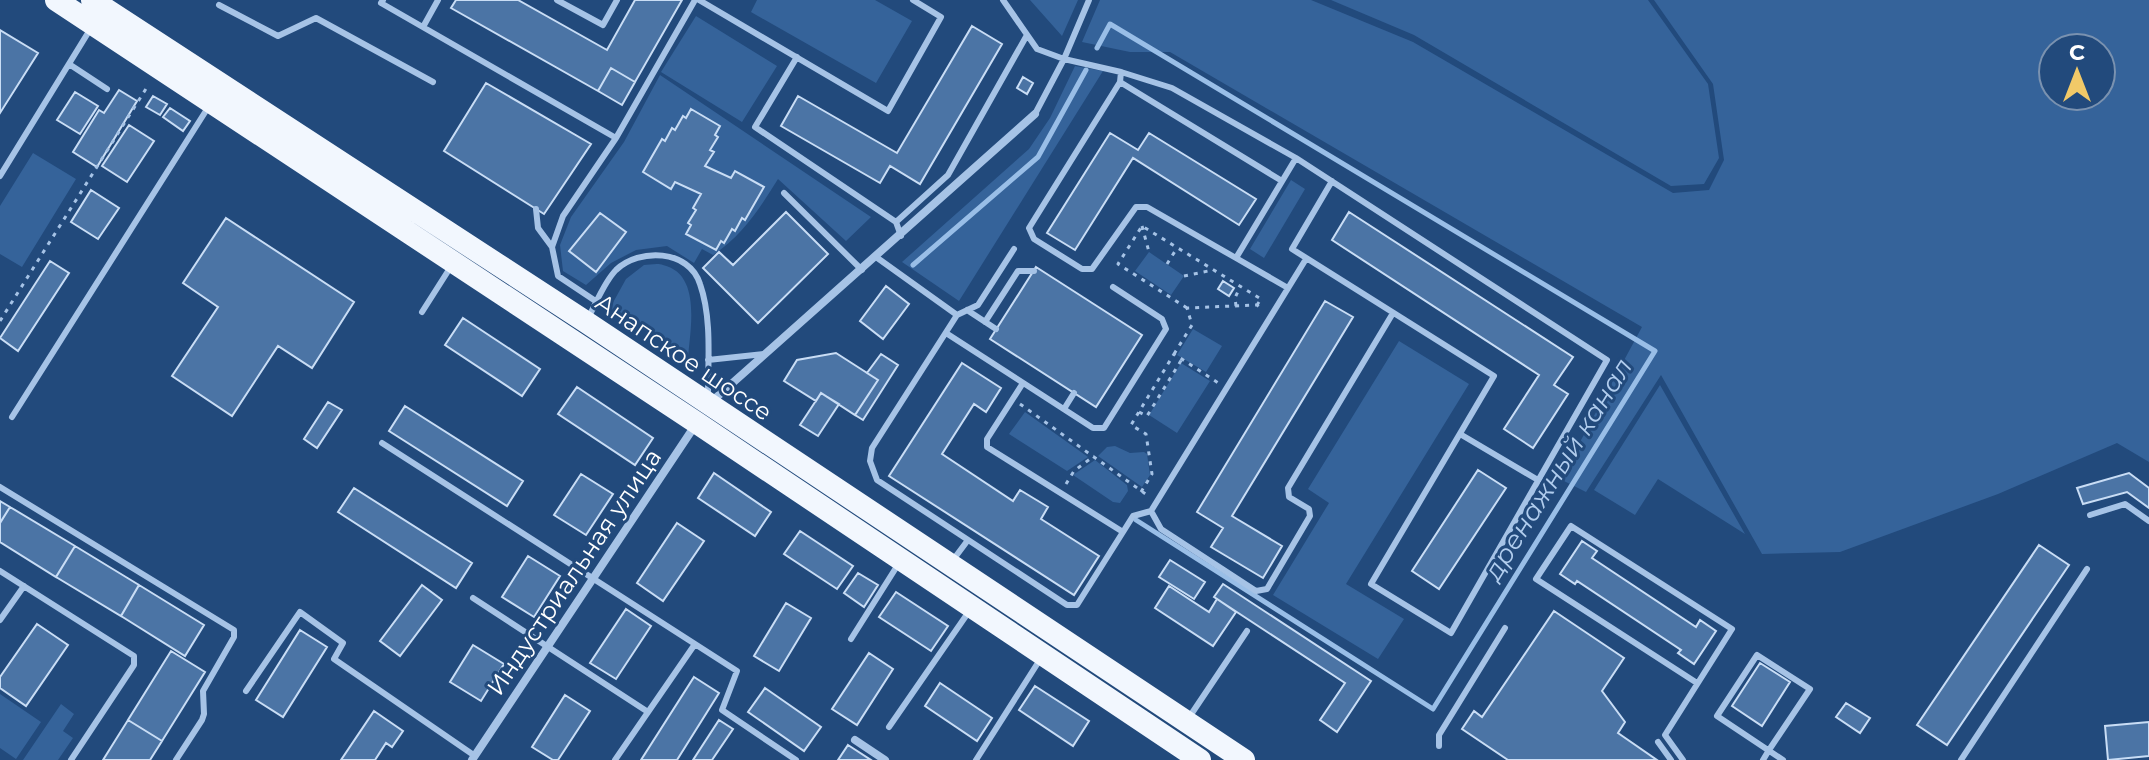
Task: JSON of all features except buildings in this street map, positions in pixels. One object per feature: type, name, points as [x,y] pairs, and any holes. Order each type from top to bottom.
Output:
[{"type":"highway","name":"Анапское шоссе","points":[[56,0],[93,25],[216,94],[466,244],[592,312],[702,414],[901,560],[1200,760]]},
{"type":"highway","name":"Анапское шоссе","points":[[92,0],[216,94],[453,263],[950,565],[1244,760]]},
{"type":"street","name":"Индустриальная улица","points":[[474,758],[702,414],[1035,114]]},
{"type":"street","points":[[855,740],[885,760]]},
{"type":"lane","points":[[423,27],[438,0]]},
{"type":"lane","points":[[557,0],[603,25],[617,0]]},
{"type":"lane","points":[[552,247],[563,216],[616,138],[697,0],[888,111],[941,17],[913,0]]},
{"type":"lane","points":[[1003,0],[1037,49],[1172,88],[1296,158],[1332,181],[1607,360],[1451,633],[1371,584],[1494,376],[1292,249],[1332,181]]},
{"type":"lane","points":[[1035,114],[1064,59],[1089,0]]},
{"type":"lane","points":[[380,1],[616,138]]},
{"type":"lane","points":[[219,5],[278,36],[316,18],[433,82]]},
{"type":"lane","points":[[0,176],[93,25]]},
{"type":"lane","points":[[896,222],[948,175],[1027,35]]},
{"type":"lane","points":[[797,57],[755,127],[896,222],[901,236]]},
{"type":"lane","points":[[69,64],[107,89]]},
{"type":"lane","points":[[1121,72],[1120,82],[1031,223],[1029,234],[1082,269],[1089,270],[1136,207],[1147,207],[1288,288]]},
{"type":"lane","points":[[1120,82],[1282,181]]},
{"type":"lane","points":[[12,417],[216,94]]},
{"type":"lane","points":[[1236,258],[1296,158]]},
{"type":"lane","points":[[784,193],[862,270]]},
{"type":"lane","points":[[536,209],[538,228],[552,247],[558,276],[592,312],[616,270],[640,256],[666,254],[686,265],[700,281],[708,360],[702,414]]},
{"type":"lane","points":[[422,312],[466,244]]},
{"type":"lane","points":[[1014,249],[978,305],[957,315],[872,448],[870,461],[877,480],[883,485],[1072,606],[1081,603],[1133,516],[1151,511],[1306,259]]},
{"type":"lane","points":[[876,257],[957,315]]},
{"type":"lane","points":[[985,322],[1018,271],[1034,271]]},
{"type":"lane","points":[[946,333],[1093,428],[1104,428],[1165,334],[1166,324],[1113,287]]},
{"type":"lane","points":[[967,310],[996,329]]},
{"type":"lane","points":[[1151,511],[1161,529],[1256,591],[1267,589],[1310,516],[1309,509],[1289,497],[1288,488],[1393,313]]},
{"type":"lane","points":[[708,360],[766,354]]},
{"type":"lane","points":[[1023,383],[987,439],[987,447],[1123,532]]},
{"type":"lane","points":[[1064,409],[1074,393]]},
{"type":"lane","points":[[1460,434],[1538,480]]},
{"type":"lane","points":[[382,443],[737,671],[722,710],[796,760]]},
{"type":"lane","points":[[0,487],[234,630],[234,637],[203,691],[202,720],[176,760]]},
{"type":"lane","points":[[2090,515],[2125,504],[2149,521]]},
{"type":"lane","points":[[1683,760],[1665,735],[1732,629],[1571,526],[1536,579],[1697,683]]},
{"type":"lane","points":[[950,565],[968,540]]},
{"type":"lane","points":[[851,639],[901,560]]},
{"type":"lane","points":[[1961,760],[2087,569]]},
{"type":"lane","points":[[0,571],[131,653],[135,660],[71,760]]},
{"type":"lane","points":[[0,620],[24,586]]},
{"type":"lane","points":[[473,598],[648,712]]},
{"type":"lane","points":[[889,727],[972,607]]},
{"type":"lane","points":[[246,691],[300,612],[343,643],[334,659],[474,758]]},
{"type":"lane","points":[[1439,746],[1439,735],[1505,628]]},
{"type":"lane","points":[[1186,722],[1247,631]]},
{"type":"lane","points":[[615,760],[695,644]]},
{"type":"lane","points":[[976,760],[1043,655]]},
{"type":"lane","points":[[1763,760],[1769,750],[1810,689],[1757,655],[1717,716],[1769,750],[1783,760]]},
{"type":"lane","points":[[1658,742],[1671,760]]},
{"type":"path","points":[[0,321],[153,77]]},
{"type":"path","points":[[1142,226],[1261,299],[1257,305]]},
{"type":"path","points":[[1142,226],[1149,252]]},
{"type":"path","points":[[1142,226],[1118,264],[1187,308],[1257,305],[1272,315]]},
{"type":"path","points":[[1167,264],[1177,248]]},
{"type":"path","points":[[1184,276],[1213,270]]},
{"type":"path","points":[[1236,306],[1235,298],[1240,286]]},
{"type":"path","points":[[1141,492],[1152,474],[1146,434],[1131,425],[1192,325],[1187,308]]},
{"type":"path","points":[[1174,354],[1227,388]]},
{"type":"path","points":[[1139,412],[1147,416],[1182,359]]},
{"type":"path","points":[[1013,399],[1157,501]]},
{"type":"path","points":[[1060,493],[1074,471],[1094,456]]},
{"type":"shaded area","points":[[757,0],[875,0],[912,21],[876,83],[751,12]]},
{"type":"shaded area","points":[[1030,0],[1078,0],[1062,36]]},
{"type":"shaded area","points":[[1100,0],[1311,0],[1413,42],[1673,193],[1709,190],[1724,160],[1713,84],[1654,0],[2149,0],[2149,462],[2117,443],[1998,494],[1840,552],[1762,554],[1661,375],[1586,492],[1560,479],[1642,327],[1170,52],[1130,52],[1082,42]]},
{"type":"shaded area","points":[[1331,0],[1648,0],[1708,84],[1719,158],[1704,184],[1671,186],[1414,35]]},
{"type":"shaded area","points":[[696,16],[777,66],[742,122],[661,72]]},
{"type":"shaded area","points":[[1075,66],[1103,71],[959,301],[902,262],[1029,149],[1050,118]]},
{"type":"shaded area","points":[[660,75],[871,217],[846,241],[778,179],[742,230],[713,255],[702,249],[694,263],[667,246],[636,250],[611,263],[586,285],[563,271],[560,245],[571,217],[624,142]]},
{"type":"shaded area","points":[[33,153],[76,179],[22,267],[0,254],[0,206]]},
{"type":"shaded area","points":[[1291,180],[1305,189],[1264,258],[1250,249]]},
{"type":"shaded area","points":[[1149,252],[1184,276],[1171,295],[1135,271]]},
{"type":"shaded area","points":[[644,265],[663,265],[675,270],[684,279],[691,304],[688,358],[610,308],[626,279]]},
{"type":"shaded area","points":[[1193,329],[1222,346],[1206,372],[1177,355]]},
{"type":"shaded area","points":[[1399,341],[1469,384],[1346,584],[1404,619],[1378,659],[1273,595],[1329,503],[1308,489]]},
{"type":"shaded area","points":[[1181,363],[1210,381],[1177,433],[1149,415]]},
{"type":"shaded area","points":[[1660,385],[1745,534],[1658,479],[1635,515],[1594,490]]},
{"type":"shaded area","points":[[1025,412],[1088,457],[1067,471],[1009,434]]},
{"type":"shaded area","points":[[1115,446],[1130,453],[1147,454],[1150,475],[1142,487],[1098,456],[1107,447]]},
{"type":"shaded area","points":[[1095,460],[1127,485],[1128,491],[1120,503],[1113,502],[1073,475]]},
{"type":"shaded area","points":[[0,694],[41,722],[16,759],[0,748]]},
{"type":"shaded area","points":[[61,704],[74,714],[63,731],[73,738],[58,760],[23,760]]},
{"type":"waterway","name":"дренажный канал","points":[[1097,48],[1110,24],[1655,351],[1433,709],[1136,520]]},
{"type":"waterway","name":"дренажный канал","points":[[913,265],[1038,157],[1086,70]]}]
